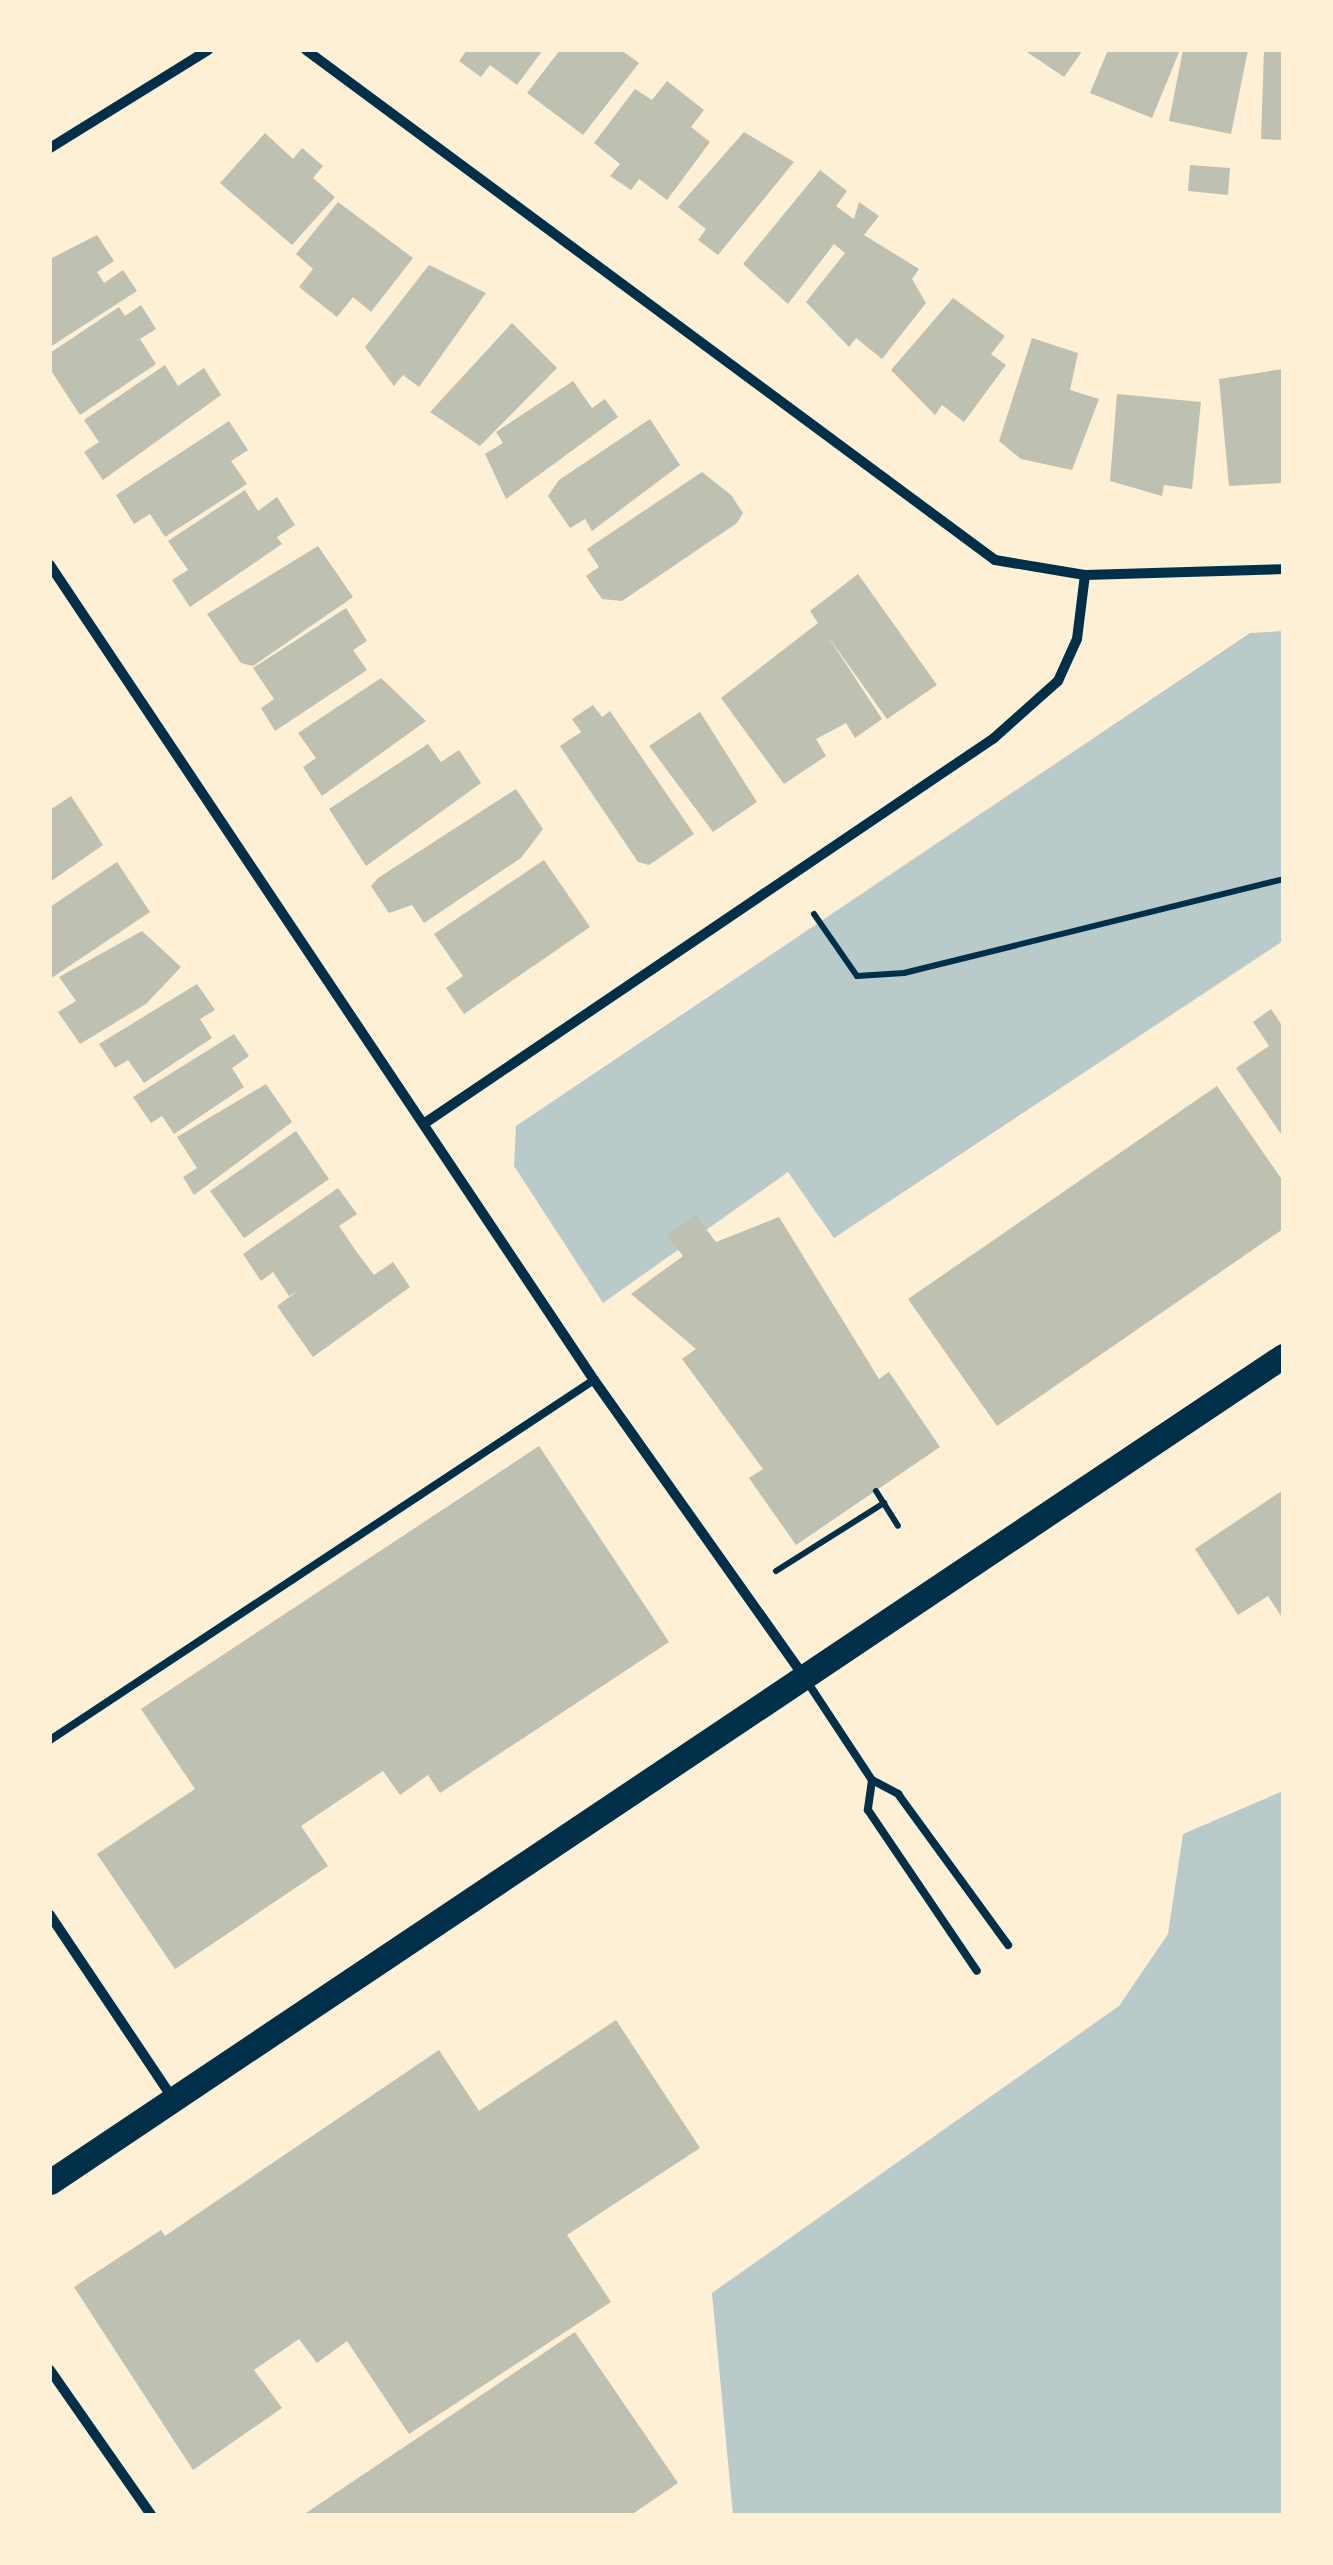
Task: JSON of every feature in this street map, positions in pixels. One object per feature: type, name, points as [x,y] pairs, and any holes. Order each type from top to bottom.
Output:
[{"type":"main road","points":[[50,2182],[806,1680],[1283,1356]]},
{"type":"street","points":[[50,148],[208,50]]},
{"type":"street","points":[[306,50],[929,518],[995,560],[1085,574],[1283,569]]},
{"type":"street","points":[[50,565],[594,1380],[806,1680]]},
{"type":"street","points":[[425,1123],[994,738],[1058,681],[1077,639],[1085,574]]},
{"type":"street","points":[[50,1914],[173,2098]]},
{"type":"street","points":[[50,2370],[151,2515]]},
{"type":"lane","points":[[50,1740],[594,1380]]},
{"type":"lane","points":[[806,1680],[872,1780],[898,1794],[1008,1945]]},
{"type":"lane","points":[[872,1780],[868,1810],[977,1970]]},
{"type":"path","points":[[814,914],[856,976],[904,973],[1283,879]]},
{"type":"path","points":[[876,1491],[898,1526]]},
{"type":"path","points":[[776,1571],[884,1502]]},
{"type":"shaded area","points":[[1283,631],[1283,941],[834,1238],[788,1172],[603,1303],[514,1166],[516,1126],[1250,633]]},
{"type":"shaded area","points":[[1283,1791],[1283,2515],[733,2515],[712,2293],[1119,2006],[1168,1934],[1183,1834]]},
{"type":"building","points":[[467,50],[543,50],[517,85],[490,65],[481,77],[459,61]]},
{"type":"building","points":[[560,50],[621,50],[639,63],[583,135],[527,93]]},
{"type":"building","points":[[1024,50],[1083,50],[1064,77]]},
{"type":"building","points":[[1108,50],[1180,50],[1152,118],[1090,93]]},
{"type":"building","points":[[1183,50],[1248,50],[1231,134],[1169,121]]},
{"type":"building","points":[[1264,50],[1283,50],[1283,140],[1261,139]]},
{"type":"building","points":[[667,81],[704,110],[691,127],[710,142],[667,200],[639,179],[631,190],[610,176],[620,164],[594,143],[635,89],[652,100]]},
{"type":"building","points":[[744,132],[794,162],[718,255],[698,240],[706,229],[678,207]]},
{"type":"building","points":[[265,133],[293,159],[302,148],[323,166],[313,178],[335,197],[292,245],[220,183]]},
{"type":"building","points":[[1190,165],[1230,168],[1228,195],[1188,191]]},
{"type":"building","points":[[820,170],[847,191],[836,206],[854,219],[859,202],[879,216],[864,235],[919,269],[912,279],[926,303],[882,359],[856,338],[849,347],[806,302],[845,253],[834,244],[788,304],[743,264]]},
{"type":"building","points":[[338,202],[413,258],[371,312],[353,297],[337,317],[299,287],[313,269],[296,254]]},
{"type":"building","points":[[97,235],[114,261],[97,272],[104,283],[123,270],[137,291],[50,347],[50,259]]},
{"type":"building","points":[[429,265],[486,293],[419,387],[403,375],[394,386],[365,347]]},
{"type":"building","points":[[953,298],[1005,336],[991,354],[1006,365],[964,422],[942,405],[935,415],[891,370]]},
{"type":"building","points":[[141,305],[156,329],[140,339],[156,364],[80,415],[50,369],[50,353],[119,307],[125,316]]},
{"type":"building","points":[[512,323],[557,368],[480,446],[430,412]]},
{"type":"building","points":[[1032,338],[1078,353],[1070,390],[1099,399],[1072,470],[1021,459],[999,441]]},
{"type":"building","points":[[165,365],[178,386],[204,368],[221,395],[103,480],[84,452],[99,442],[84,420]]},
{"type":"building","points":[[1283,369],[1283,483],[1229,486],[1219,379]]},
{"type":"building","points":[[573,381],[592,408],[605,399],[618,417],[506,499],[485,454],[503,443],[496,432]]},
{"type":"building","points":[[1117,394],[1201,402],[1192,489],[1164,485],[1162,496],[1110,481]]},
{"type":"building","points":[[650,419],[680,465],[592,531],[585,519],[570,528],[548,496],[559,480]]},
{"type":"building","points":[[229,421],[248,450],[231,461],[247,484],[165,537],[150,514],[134,524],[116,495]]},
{"type":"building","points":[[702,472],[731,495],[743,513],[737,523],[622,601],[602,599],[586,576],[599,567],[587,549]]},
{"type":"building","points":[[245,490],[258,511],[277,497],[295,525],[277,537],[282,544],[190,607],[172,580],[188,570],[168,541]]},
{"type":"building","points":[[318,546],[353,597],[253,666],[241,663],[207,614]]},
{"type":"building","points":[[858,574],[937,685],[887,719],[827,635],[882,719],[855,738],[846,723],[816,739],[826,756],[784,784],[721,698],[818,623],[810,611]]},
{"type":"building","points":[[346,608],[367,641],[353,650],[367,670],[275,731],[261,708],[274,699],[253,668]]},
{"type":"building","points":[[381,678],[426,721],[322,796],[303,767],[316,758],[298,733]]},
{"type":"building","points":[[593,705],[602,717],[610,711],[694,834],[649,865],[638,862],[560,746],[581,732],[572,719]]},
{"type":"building","points":[[700,712],[757,802],[713,832],[649,746]]},
{"type":"building","points":[[428,744],[441,762],[459,750],[481,783],[366,866],[329,809]]},
{"type":"building","points":[[516,789],[543,829],[521,858],[424,923],[412,905],[389,913],[371,886],[378,878]]},
{"type":"building","points":[[71,796],[103,845],[50,882],[50,810]]},
{"type":"building","points":[[544,860],[590,927],[464,1014],[446,988],[463,976],[434,934]]},
{"type":"building","points":[[117,862],[150,912],[50,979],[50,907]]},
{"type":"building","points":[[142,931],[181,967],[146,1004],[80,1044],[58,1012],[76,1001],[59,977]]},
{"type":"building","points":[[197,984],[215,1010],[200,1019],[212,1038],[144,1083],[128,1060],[115,1068],[99,1044]]},
{"type":"building","points":[[1271,1009],[1283,1027],[1283,1137],[1236,1068],[1269,1046],[1253,1022]]},
{"type":"building","points":[[234,1034],[249,1056],[232,1068],[244,1087],[174,1134],[162,1116],[151,1123],[133,1097]]},
{"type":"building","points":[[266,1084],[292,1122],[194,1195],[183,1177],[197,1168],[177,1137]]},
{"type":"building","points":[[1217,1086],[1283,1181],[1283,1229],[997,1426],[908,1299]]},
{"type":"building","points":[[296,1131],[329,1179],[244,1238],[210,1191]]},
{"type":"building","points":[[338,1188],[357,1214],[339,1226],[356,1251],[374,1275],[393,1262],[410,1287],[313,1357],[277,1306],[299,1290],[289,1296],[273,1272],[261,1281],[243,1254]]},
{"type":"building","points":[[696,1216],[716,1242],[779,1217],[879,1379],[889,1372],[940,1447],[796,1545],[749,1478],[763,1469],[682,1359],[696,1349],[631,1294],[683,1256],[666,1234]]},
{"type":"building","points":[[539,1446],[669,1642],[440,1793],[428,1775],[400,1795],[383,1771],[301,1826],[328,1866],[175,1969],[97,1854],[195,1789],[141,1709]]},
{"type":"building","points":[[1283,1490],[1283,1619],[1268,1596],[1238,1615],[1195,1549]]},
{"type":"building","points":[[616,2020],[700,2148],[567,2235],[611,2302],[409,2434],[347,2341],[317,2363],[299,2339],[254,2370],[282,2408],[193,2470],[74,2287],[161,2230],[165,2236],[439,2050],[479,2111]]},
{"type":"building","points":[[575,2332],[678,2483],[631,2515],[303,2515]]}]
